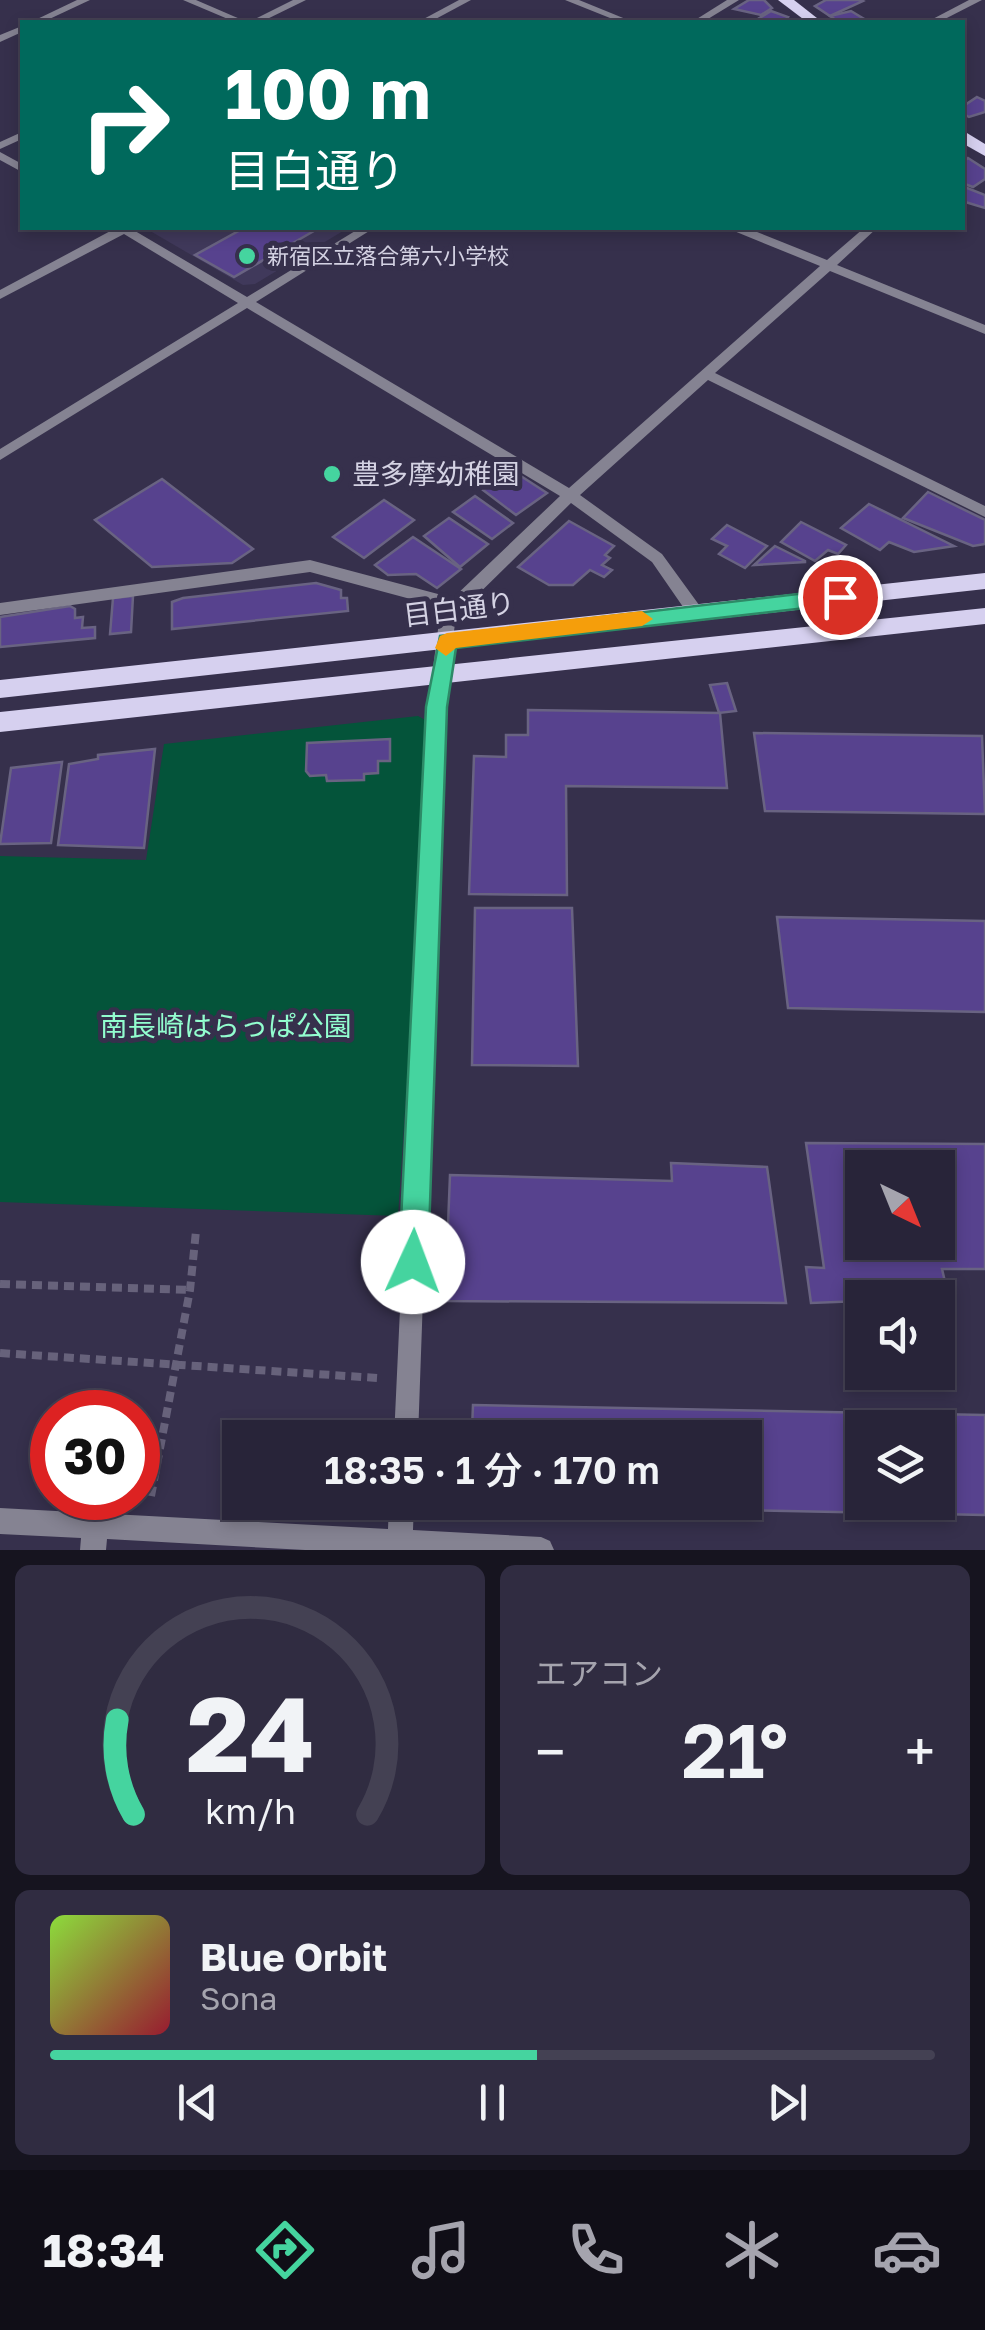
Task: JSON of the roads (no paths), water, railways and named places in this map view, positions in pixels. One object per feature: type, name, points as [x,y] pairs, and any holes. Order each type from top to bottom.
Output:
[{"type":"main road","points":[[785,0],[812,20]]},
{"type":"main road","name":"目白通り","points":[[0,689],[985,581]]},
{"type":"main road","points":[[0,722],[985,616]]},
{"type":"street","points":[[40,20],[85,0]]},
{"type":"street","points":[[188,0],[237,20]]},
{"type":"street","points":[[258,20],[301,0]]},
{"type":"street","points":[[428,20],[466,0]]},
{"type":"street","points":[[570,0],[623,20]]},
{"type":"street","points":[[700,20],[734,0]]},
{"type":"street","points":[[936,20],[977,0]]},
{"type":"street","points":[[0,295],[119,230]]},
{"type":"street","points":[[126,230],[570,495],[657,558],[696,612]]},
{"type":"street","points":[[0,455],[365,230]]},
{"type":"street","points":[[743,230],[985,330]]},
{"type":"street","points":[[407,1420],[440,676],[448,614],[570,495],[869,230]]},
{"type":"street","points":[[708,375],[985,512]]},
{"type":"street","points":[[0,610],[310,566],[456,604]]},
{"type":"street","points":[[400,1543],[401,1520]]},
{"type":"street","points":[[0,1521],[94,1539],[144,1531],[541,1550]]},
{"type":"place","name":"新宿区立落合第六小学校","points":[[247,256]]},
{"type":"place","name":"豊多摩幼稚園","points":[[332,474]]},
{"type":"park label","name":"南長崎はらっぱ公園","points":[[226,1026]]}]
